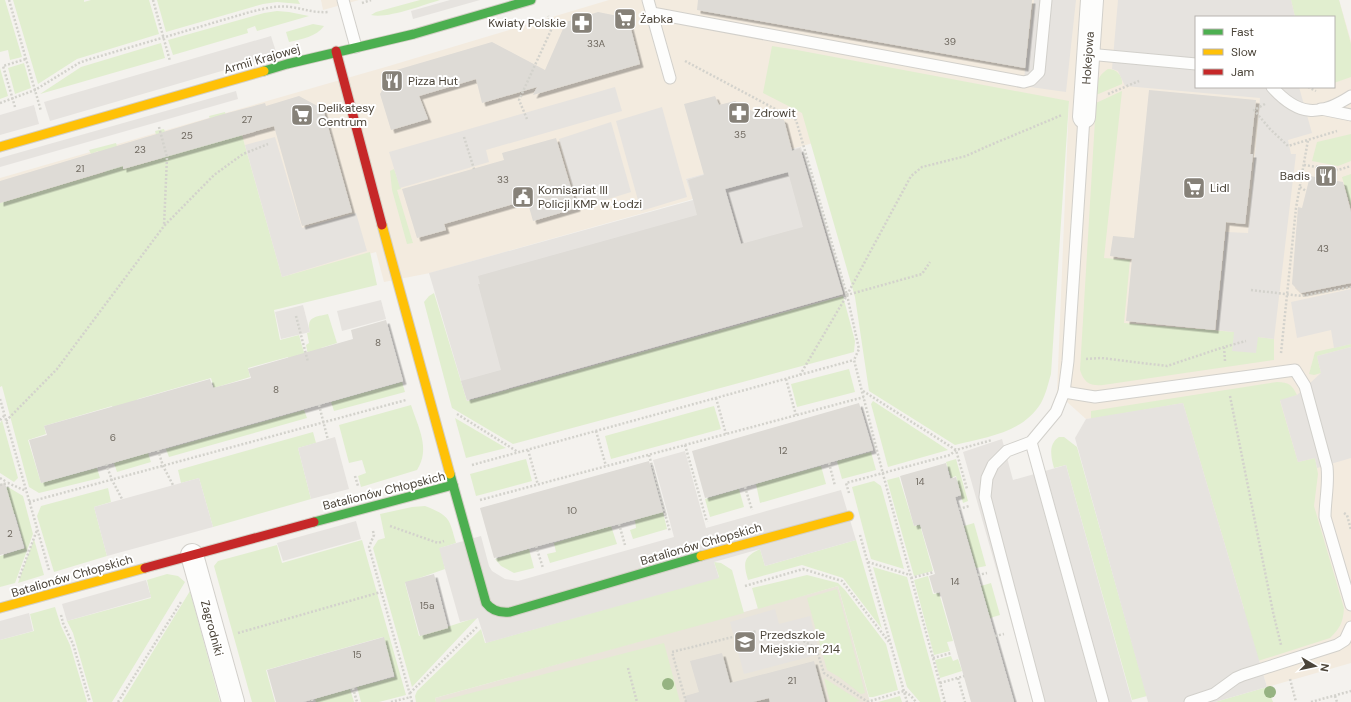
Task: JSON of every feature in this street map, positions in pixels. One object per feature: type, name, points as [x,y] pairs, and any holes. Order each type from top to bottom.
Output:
[{"type":"street","name":"Armii Krajowej","points":[[0,147],[287,64],[336,51],[414,34],[531,0]]},
{"type":"street","name":"Hokejowa","points":[[1074,115],[1088,54],[1092,0]]},
{"type":"street","points":[[336,51],[427,394],[453,485]]},
{"type":"street","name":"Batalionów Chłopskich","points":[[0,608],[56,593],[195,565],[366,507],[453,485],[486,603],[489,608],[501,613],[510,612],[705,555],[849,516]]},
{"type":"street","name":"Zagrodniki","points":[[195,565],[233,702]]},
{"type":"lane","points":[[648,0],[670,78]]},
{"type":"lane","points":[[652,14],[1024,82],[1031,80],[1039,72],[1046,0]]},
{"type":"lane","points":[[344,4],[356,47]]},
{"type":"lane","points":[[1088,54],[1195,64]]},
{"type":"lane","points":[[1273,88],[1291,105],[1303,110],[1321,109],[1338,104],[1351,96]]},
{"type":"lane","points":[[1321,109],[1351,115]]},
{"type":"lane","points":[[1039,702],[985,497],[987,478],[993,465],[1007,451],[1031,442],[1056,412],[1064,392],[1068,361],[1074,115]]},
{"type":"lane","points":[[1064,392],[1088,397],[1096,397],[1295,370],[1305,386],[1327,467],[1328,477],[1325,518],[1351,605]]},
{"type":"lane","points":[[1031,442],[1102,702]]},
{"type":"lane","points":[[1190,702],[1214,694],[1236,678],[1337,645],[1345,640],[1351,627]]},
{"type":"path","points":[[9,0],[42,116]]},
{"type":"path","points":[[153,0],[170,60]]},
{"type":"path","points":[[0,103],[35,90],[79,63],[264,8],[289,7],[318,13],[344,4],[371,0]]},
{"type":"path","points":[[527,119],[519,100],[552,28],[547,12]]},
{"type":"path","points":[[663,49],[796,120],[847,295],[859,349],[854,360],[883,474],[945,702]]},
{"type":"path","points":[[15,107],[4,66],[26,59]]},
{"type":"path","points":[[1280,96],[1254,110],[1270,130],[1288,146],[1342,130]]},
{"type":"path","points":[[800,375],[847,295],[911,176],[922,167],[966,156],[988,146],[1074,115]]},
{"type":"path","points":[[159,127],[167,157],[164,226]]},
{"type":"path","points":[[464,137],[474,169]]},
{"type":"path","points":[[1280,372],[1296,208],[1308,140]]},
{"type":"path","points":[[6,421],[57,369],[164,226],[214,175],[243,154],[268,144]]},
{"type":"path","points":[[1304,165],[1338,170],[1351,166]]},
{"type":"path","points":[[1300,188],[1306,191]]},
{"type":"path","points":[[847,295],[922,274],[930,262]]},
{"type":"path","points":[[1251,290],[1302,296],[1351,287]]},
{"type":"path","points":[[296,316],[308,362]]},
{"type":"path","points":[[1068,361],[1101,358],[1167,366],[1246,341]]},
{"type":"path","points":[[1224,347],[1224,358]]},
{"type":"path","points":[[449,471],[854,360]]},
{"type":"path","points":[[786,379],[796,415]]},
{"type":"path","points":[[1227,380],[1233,417],[1273,612],[1296,702]]},
{"type":"path","points":[[862,390],[956,450]]},
{"type":"path","points":[[29,502],[427,394]]},
{"type":"path","points":[[475,502],[864,397]]},
{"type":"path","points":[[716,398],[726,434]]},
{"type":"path","points":[[0,399],[56,593],[63,623],[73,644],[90,702]]},
{"type":"path","points":[[319,405],[328,440]]},
{"type":"path","points":[[456,413],[518,452]]},
{"type":"path","points":[[0,420],[4,415]]},
{"type":"path","points":[[596,431],[606,466]]},
{"type":"path","points":[[850,496],[846,483],[950,455],[956,450],[996,438]]},
{"type":"path","points":[[685,445],[707,522]]},
{"type":"path","points":[[675,448],[676,452]]},
{"type":"path","points":[[158,450],[163,466],[173,485]]},
{"type":"path","points":[[528,450],[538,485]]},
{"type":"path","points":[[649,454],[670,532]]},
{"type":"path","points":[[829,463],[835,486]]},
{"type":"path","points":[[106,464],[122,499]]},
{"type":"path","points":[[355,476],[360,490]]},
{"type":"path","points":[[0,478],[26,491]]},
{"type":"path","points":[[0,485],[8,483]]},
{"type":"path","points":[[745,486],[752,510]]},
{"type":"path","points":[[959,509],[972,506]]},
{"type":"path","points":[[366,507],[374,535],[369,547],[412,702]]},
{"type":"path","points":[[371,524],[379,522],[438,543],[467,536]]},
{"type":"path","points":[[619,524],[625,545]]},
{"type":"path","points":[[858,528],[907,702]]},
{"type":"path","points":[[17,581],[37,530]]},
{"type":"path","points":[[536,546],[543,568]]},
{"type":"path","points":[[868,562],[910,575]]},
{"type":"path","points":[[118,702],[195,565]]},
{"type":"path","points":[[745,586],[803,569],[842,581],[890,643]]},
{"type":"path","points":[[911,578],[934,572]]},
{"type":"path","points":[[234,635],[381,592]]},
{"type":"path","points":[[391,702],[410,695],[480,624],[489,608]]},
{"type":"path","points":[[686,702],[672,652],[757,631]]},
{"type":"path","points":[[800,638],[816,648],[824,673],[868,702],[904,691]]},
{"type":"path","points":[[933,658],[951,653]]},
{"type":"path","points":[[628,668],[637,702]]},
{"type":"path","points":[[940,683],[964,676]]},
{"type":"path","points":[[958,678],[965,702]]},
{"type":"path","points":[[353,688],[357,702]]},
{"type":"path","points":[[904,691],[916,702]]},
{"type":"path","points":[[1311,702],[1351,691]]},
{"type":"path","points":[[1335,696],[1337,702]]},
{"type":"shaded area","points":[[321,0],[359,0],[323,10]]},
{"type":"shaded area","points":[[450,0],[480,0],[413,19],[411,11]]},
{"type":"shaded area","points":[[609,0],[1339,0],[1351,41],[1351,663],[1267,687],[1183,404],[1086,419],[1057,393],[1069,101],[813,143],[686,179],[693,199],[430,273],[384,282],[376,252],[282,277],[244,142],[0,223],[0,178],[389,66]]},
{"type":"shaded area","points":[[1034,0],[1076,0],[1066,92],[1023,86]]},
{"type":"shaded area","points":[[1118,0],[1291,0],[1295,16],[1195,16],[1195,88],[1299,88],[1312,133],[1288,140],[1291,154],[1296,154],[1274,339],[1258,337],[1256,353],[1232,351],[1234,332],[1216,330],[1226,232],[1248,233],[1260,98],[1125,86],[1118,71],[1112,69]]},
{"type":"shaded area","points":[[271,36],[277,55],[50,121],[44,102]]},
{"type":"shaded area","points":[[615,87],[622,111],[486,150],[489,162],[400,188],[389,152]]},
{"type":"shaded area","points":[[236,91],[238,99],[0,167],[0,158]]},
{"type":"shaded area","points":[[34,105],[39,124],[0,135],[0,115]]},
{"type":"shaded area","points":[[662,107],[687,197],[641,211],[616,121]]},
{"type":"shaded area","points":[[611,122],[631,192],[579,208],[559,139]]},
{"type":"shaded area","points":[[275,137],[302,228],[356,213],[367,251],[282,277],[245,145]]},
{"type":"shaded area","points":[[801,147],[845,295],[467,401],[429,273],[693,200],[686,179]]},
{"type":"shaded area","points":[[1351,289],[1351,344],[1334,348],[1331,330],[1297,338],[1291,302]]},
{"type":"shaded area","points":[[381,300],[386,319],[342,331],[337,311]]},
{"type":"shaded area","points":[[303,305],[310,332],[281,339],[275,312]]},
{"type":"shaded area","points":[[1351,347],[1351,458],[1317,468],[1315,458],[1298,462],[1280,400],[1297,395],[1321,373],[1317,356]]},
{"type":"shaded area","points":[[1183,403],[1267,687],[1215,702],[1148,702],[1075,438],[1086,419]]},
{"type":"shaded area","points":[[335,437],[349,489],[311,499],[298,448]]},
{"type":"shaded area","points":[[1002,439],[1013,480],[1066,465],[1132,702],[1034,702],[963,452]]},
{"type":"shaded area","points":[[685,451],[706,528],[841,490],[856,540],[765,566],[760,549],[714,562],[719,578],[486,643],[478,618],[460,622],[439,548],[481,536],[489,566],[492,571],[505,579],[518,581],[674,537],[653,460]]},
{"type":"shaded area","points":[[199,478],[213,527],[107,556],[94,507]]},
{"type":"shaded area","points":[[356,521],[361,539],[283,561],[277,543]]},
{"type":"shaded area","points":[[146,580],[151,597],[67,621],[62,604]]},
{"type":"shaded area","name":"Przedszkole Miejskie nr 214","points":[[838,586],[870,702],[436,702],[435,698]]},
{"type":"shaded area","points":[[775,609],[779,624],[810,616],[820,654],[744,674],[730,622]]},
{"type":"shaded area","points":[[29,613],[33,631],[0,640],[0,621]]},
{"type":"green space","points":[[0,0],[5,0],[22,57],[10,60],[8,50],[0,52]]},
{"type":"green space","points":[[13,0],[84,0],[84,2],[91,0],[149,0],[159,34],[77,59],[38,84]]},
{"type":"green space","points":[[157,0],[298,0],[300,4],[277,2],[263,4],[166,32]]},
{"type":"green space","points":[[420,0],[440,0],[386,15],[371,15],[376,12]]},
{"type":"green space","points":[[1291,0],[1339,0],[1351,44],[1351,77],[1335,83],[1335,16],[1295,16]]},
{"type":"green space","points":[[277,11],[309,16],[257,31],[255,26],[247,29],[248,33],[173,55],[168,40],[264,13]]},
{"type":"green space","points":[[313,24],[324,26],[313,35],[304,39],[289,42],[286,32]]},
{"type":"green space","points":[[161,43],[165,58],[40,94],[81,67]]},
{"type":"green space","points":[[772,46],[1069,101],[1051,374],[1046,393],[1041,403],[1024,421],[1003,432],[955,445],[869,391],[855,297],[802,113],[763,93]]},
{"type":"green space","points":[[24,63],[31,88],[15,94],[8,68]]},
{"type":"green space","points":[[0,68],[8,96],[0,99]]},
{"type":"green space","points":[[1108,69],[1114,70],[1120,75],[1122,84],[1096,95],[1098,80]]},
{"type":"green space","points":[[1122,91],[1104,258],[1130,260],[1124,323],[1235,332],[1233,351],[1258,337],[1274,339],[1274,360],[1103,385],[1088,383],[1083,378],[1080,370],[1096,103]]},
{"type":"green space","points":[[225,112],[232,138],[242,135],[282,277],[370,252],[377,285],[274,310],[280,340],[299,335],[305,356],[291,366],[288,357],[248,368],[250,377],[214,388],[211,378],[138,399],[115,415],[112,406],[44,426],[46,434],[28,440],[41,483],[97,468],[100,478],[39,493],[29,487],[2,386],[0,387],[0,203],[105,172],[98,151],[91,154],[89,150],[116,143],[124,169],[163,158],[155,131],[164,129],[172,155],[217,141],[209,116]]},
{"type":"green space","points":[[1351,134],[1351,161],[1338,166],[1312,161],[1317,142]]},
{"type":"green space","points":[[394,169],[401,189],[397,190],[413,243],[407,244],[392,190],[390,171]]},
{"type":"green space","points":[[1351,174],[1351,208],[1342,177]]},
{"type":"green space","points":[[434,293],[467,401],[843,296],[855,341],[854,352],[513,444],[452,408],[424,302]]},
{"type":"green space","points":[[328,314],[337,343],[321,348],[323,357],[308,355],[306,345],[309,343],[307,333],[310,332],[309,323],[313,318]]},
{"type":"green space","points":[[1351,344],[1351,347],[1317,356],[1321,373],[1314,375],[1309,374],[1315,352]]},
{"type":"green space","points":[[849,369],[855,392],[797,407],[791,384]]},
{"type":"green space","points":[[402,382],[405,392],[334,411],[331,402]]},
{"type":"green space","points":[[1277,382],[1290,385],[1297,395],[1280,401],[1298,462],[1315,458],[1318,474],[1314,506],[1344,608],[1344,613],[1340,625],[1330,638],[1236,668],[1244,609],[1183,403],[1091,419],[1091,411]]},
{"type":"green space","points":[[873,401],[948,450],[888,467],[871,404]]},
{"type":"green space","points":[[411,405],[420,430],[423,446],[421,462],[417,470],[361,487],[358,476],[366,473],[362,460],[349,463],[339,425]]},
{"type":"green space","points":[[714,406],[721,429],[611,459],[605,436]]},
{"type":"green space","points":[[304,410],[307,418],[169,457],[166,449]]},
{"type":"green space","points":[[455,418],[506,448],[466,458]]},
{"type":"green space","points":[[2,420],[18,478],[14,482],[0,473],[0,423]]},
{"type":"green space","points":[[313,432],[316,443],[298,448],[311,499],[213,527],[199,478],[181,483],[178,470]]},
{"type":"green space","points":[[1059,437],[1064,437],[1077,447],[1147,696],[1132,700],[1066,465],[1054,468],[1051,451],[1053,443]]},
{"type":"green space","points":[[871,452],[876,470],[842,479],[837,461]]},
{"type":"green space","points":[[148,453],[151,462],[117,472],[114,463]]},
{"type":"green space","points":[[526,459],[532,481],[476,496],[470,474]]},
{"type":"green space","points":[[956,459],[968,501],[963,503],[956,476],[951,478],[946,462]]},
{"type":"green space","points":[[821,466],[826,484],[760,503],[756,484]]},
{"type":"green space","points":[[899,477],[914,526],[920,525],[933,571],[914,576],[887,480]]},
{"type":"green space","points":[[874,481],[881,486],[904,569],[871,559],[852,487]]},
{"type":"green space","points":[[8,487],[23,496],[33,534],[15,583],[0,587],[0,556],[25,548],[15,514],[0,518],[0,489]]},
{"type":"green space","points":[[108,488],[111,502],[94,507],[107,556],[54,572],[37,516],[41,506]]},
{"type":"green space","points":[[739,489],[744,507],[710,517],[705,499]]},
{"type":"green space","points":[[425,506],[439,512],[447,519],[452,528],[456,543],[440,548],[445,569],[405,583],[419,636],[478,617],[412,687],[373,548],[378,540],[385,538],[380,514],[412,507]]},
{"type":"green space","points":[[663,512],[667,529],[633,539],[630,530],[636,528],[635,520]]},
{"type":"green space","points":[[974,523],[986,566],[976,568],[964,526]]},
{"type":"green space","points":[[611,526],[617,544],[550,563],[547,554],[556,552],[554,543]]},
{"type":"green space","points":[[34,539],[44,575],[18,583]]},
{"type":"green space","points":[[362,540],[406,695],[379,702],[361,702],[357,687],[395,677],[383,637],[266,670],[275,702],[252,702],[214,566],[218,561],[277,545],[282,563]]},
{"type":"green space","points":[[856,540],[882,629],[843,578],[802,565],[748,580],[745,569],[747,558],[760,549],[765,566]]},
{"type":"green space","points":[[529,549],[534,568],[514,573],[501,566],[495,559]]},
{"type":"green space","points":[[714,562],[721,563],[732,570],[744,613],[435,698],[436,702],[416,702],[415,696],[417,691],[481,629],[485,643],[719,577]]},
{"type":"green space","points":[[873,567],[907,577],[941,702],[920,702],[907,687]]},
{"type":"green space","points":[[167,574],[178,576],[185,582],[112,702],[93,702],[73,633],[67,621],[151,598],[147,580]]},
{"type":"green space","points":[[807,575],[838,583],[845,590],[886,644],[898,690],[869,697],[838,586],[758,609],[752,588]]},
{"type":"green space","points":[[928,576],[933,594],[939,593],[953,641],[947,642],[950,651],[934,655],[914,580]]},
{"type":"green space","points":[[991,583],[1000,615],[990,618],[981,586]]},
{"type":"green space","points":[[837,589],[865,693],[861,694],[839,677],[827,670],[807,598]]},
{"type":"green space","points":[[190,591],[220,702],[122,702]]},
{"type":"green space","points":[[55,607],[61,626],[70,645],[87,702],[0,702],[0,640],[34,631],[30,614]]},
{"type":"green space","points":[[664,643],[680,702],[440,701]]},
{"type":"green space","points":[[951,656],[953,661],[958,659],[962,671],[940,678],[935,660]]},
{"type":"green space","points":[[824,678],[860,701],[830,702]]},
{"type":"green space","points":[[1267,687],[1273,702],[1215,702]]},
{"type":"green space","points":[[350,689],[354,702],[316,702],[315,699]]},
{"type":"green space","points":[[900,696],[902,702],[878,702]]},
{"type":"building","points":[[698,0],[1032,0],[1025,68],[697,10]]},
{"type":"building","points":[[598,12],[628,18],[640,64],[533,95],[537,87],[482,103],[476,79],[419,96],[428,119],[391,130],[380,94],[393,71],[492,42],[545,70],[566,22]]},
{"type":"building","name":"Lidl","points":[[1149,90],[1256,100],[1250,154],[1253,154],[1245,224],[1226,222],[1215,330],[1126,321],[1132,259],[1110,256],[1113,236],[1134,238]]},
{"type":"building","points":[[299,96],[323,109],[352,212],[302,226],[274,126],[123,169],[123,166],[0,203],[0,181],[220,115],[265,103],[266,106]]},
{"type":"building","points":[[715,96],[719,105],[735,101],[759,115],[770,112],[784,120],[792,151],[800,148],[843,294],[467,400],[461,381],[501,370],[478,284],[480,284],[478,276],[697,215],[688,180],[704,175],[684,104]],"holes":[[[788,172],[803,227],[741,244],[725,189]]]},
{"type":"building","points":[[556,138],[577,208],[533,221],[527,200],[444,224],[446,230],[417,238],[402,189],[504,160],[502,153]]},
{"type":"building","points":[[1310,176],[1343,182],[1351,212],[1351,283],[1301,293],[1292,284],[1298,207],[1302,208]]},
{"type":"building","points":[[386,320],[403,381],[41,483],[29,440],[47,435],[44,426],[210,379],[213,388],[251,378],[248,369],[353,339],[351,330]]},
{"type":"building","points":[[859,403],[873,450],[705,498],[692,451]]},
{"type":"building","points":[[649,461],[663,512],[494,558],[480,508]]},
{"type":"building","points":[[946,463],[950,479],[956,477],[961,495],[955,497],[1014,702],[971,702],[940,592],[934,593],[929,576],[935,574],[920,524],[914,526],[900,476]]},
{"type":"building","points":[[5,483],[24,548],[0,555],[0,484]]},
{"type":"building","points":[[434,574],[448,628],[420,636],[405,582]]},
{"type":"building","points":[[384,637],[394,676],[303,702],[276,702],[267,670]]},
{"type":"building","points":[[722,653],[730,683],[814,661],[825,702],[770,702],[769,698],[753,702],[685,702],[685,696],[699,692],[690,661]]},
{"type":"traffic: fast","points":[[264,71],[287,64],[414,34],[531,0]]},
{"type":"traffic: fast","points":[[450,474],[486,603],[496,611],[510,612],[701,556]]},
{"type":"traffic: fast","points":[[314,522],[453,485]]},
{"type":"traffic: slow","points":[[0,147],[264,71]]},
{"type":"traffic: slow","points":[[382,225],[450,474]]},
{"type":"traffic: slow","points":[[701,556],[849,516]]},
{"type":"traffic: slow","points":[[0,608],[145,568]]},
{"type":"traffic: jam","points":[[336,51],[382,225]]},
{"type":"traffic: jam","points":[[145,568],[314,522]]},
{"type":"place","name":"Żabka","points":[[625,19]]},
{"type":"place","name":"Kwiaty Polskie","points":[[582,23]]},
{"type":"place","name":"Pizza Hut","points":[[392,81]]},
{"type":"place","name":"Zdrowit","points":[[739,113]]},
{"type":"place","name":"Delikatesy Centrum","points":[[302,115]]},
{"type":"place","name":"Badis","points":[[1326,176]]},
{"type":"place","name":"Lidl","points":[[1194,188]]},
{"type":"place","name":"Komisariat III Policji KMP w Łodzi","points":[[523,197]]},
{"type":"place","name":"Przedszkole Miejskie nr 214","points":[[745,642]]}]
